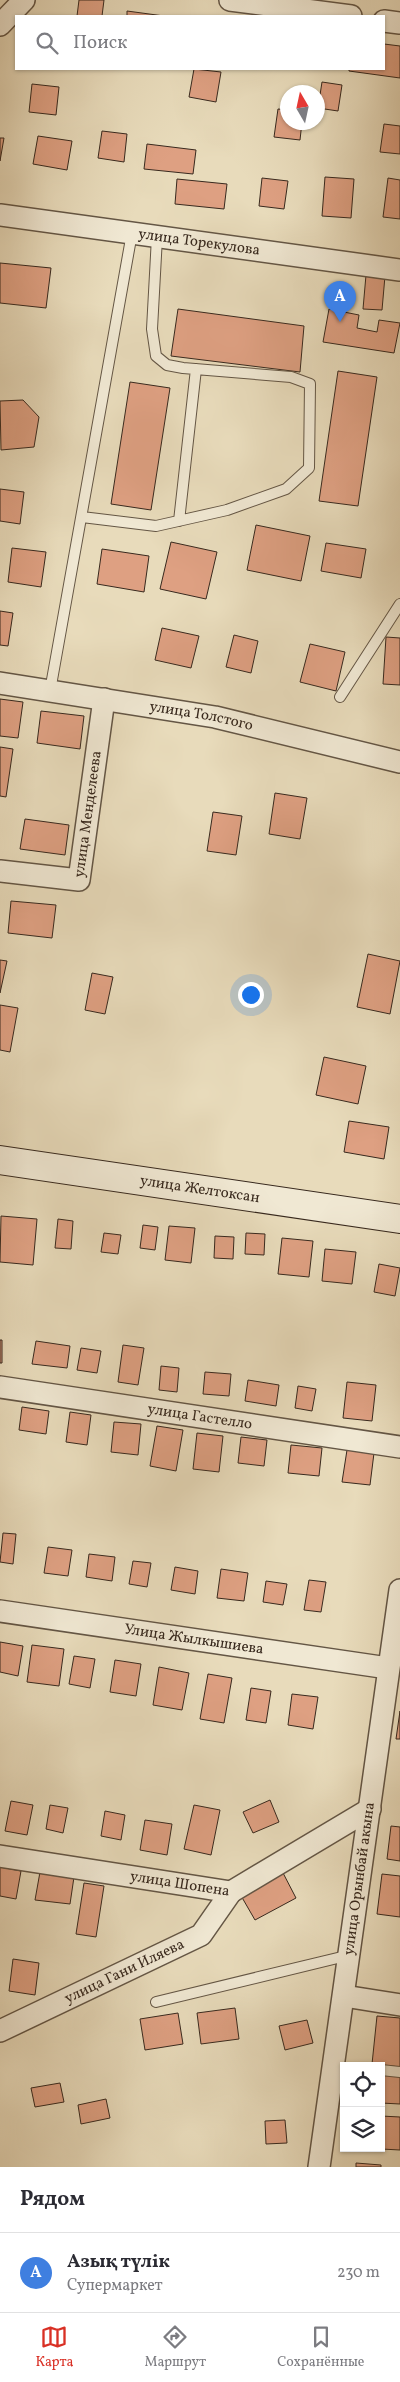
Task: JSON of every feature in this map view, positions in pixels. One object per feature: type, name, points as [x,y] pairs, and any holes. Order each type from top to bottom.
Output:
[{"type":"main road","name":"улица Желтоксан","points":[[0,1160],[400,1219]]},
{"type":"street","points":[[0,25],[24,0]]},
{"type":"street","points":[[230,0],[342,15]]},
{"type":"street","points":[[385,21],[400,23]]},
{"type":"street","name":"улица Торекулова","points":[[0,215],[400,270]]},
{"type":"street","name":"улица Толстого","points":[[0,683],[215,717],[400,762]]},
{"type":"street","name":"улица Менделеева","points":[[0,871],[79,880],[104,699]]},
{"type":"street","name":"улица Гастелло","points":[[0,1386],[400,1447]]},
{"type":"street","name":"улица Орынбай акына","points":[[319,2167],[339,2065],[344,1996],[370,1809],[394,1669],[400,1590]]},
{"type":"street","name":"Улица Жылкышиева","points":[[0,1611],[394,1669]]},
{"type":"street","name":"улица Шопена","points":[[0,1856],[231,1892],[370,1809]]},
{"type":"street","name":"улица Гани Иляева","points":[[0,2030],[201,1935],[231,1892]]},
{"type":"street","points":[[344,1996],[400,2004]]},
{"type":"lane","points":[[50,691],[132,233]]},
{"type":"lane","points":[[82,517],[156,526],[227,510],[286,488],[309,468],[310,384],[291,377],[167,365],[156,356],[152,328],[157,237]]},
{"type":"lane","points":[[178,521],[196,369]]},
{"type":"lane","points":[[340,698],[400,604]]},
{"type":"lane","points":[[156,2002],[350,1955]]},
{"type":"lane","points":[[385,2070],[400,2072]]},
{"type":"building","points":[[79,0],[104,0],[102,15],[77,15]]},
{"type":"building","points":[[127,11],[157,15],[127,15]]},
{"type":"building","points":[[385,44],[400,46],[400,78],[349,71],[385,70]]},
{"type":"building","points":[[194,70],[221,72],[216,102],[189,97]]},
{"type":"building","points":[[322,82],[342,85],[338,111],[325,109],[325,85],[322,85]]},
{"type":"building","points":[[32,84],[59,87],[56,115],[29,112]]},
{"type":"building","points":[[278,109],[280,109],[280,130],[301,130],[300,140],[274,137]]},
{"type":"building","points":[[384,124],[400,126],[400,154],[380,152]]},
{"type":"building","points":[[102,131],[127,134],[124,162],[98,158]]},
{"type":"building","points":[[38,136],[72,141],[67,170],[33,164]]},
{"type":"building","points":[[0,138],[4,138],[0,161]]},
{"type":"building","points":[[147,144],[196,150],[193,174],[144,169]]},
{"type":"building","points":[[325,177],[354,179],[351,218],[322,216]]},
{"type":"building","points":[[262,178],[288,181],[284,209],[259,206]]},
{"type":"building","points":[[388,178],[400,180],[400,219],[383,217]]},
{"type":"building","points":[[177,179],[227,184],[224,209],[175,204]]},
{"type":"building","points":[[0,263],[51,268],[46,308],[0,303]]},
{"type":"building","points":[[366,275],[385,276],[382,310],[363,309]]},
{"type":"building","points":[[178,309],[304,326],[300,372],[171,356]]},
{"type":"building","points":[[329,309],[359,315],[357,328],[377,332],[379,320],[400,323],[394,353],[323,342]]},
{"type":"building","points":[[338,371],[377,377],[358,506],[319,501]]},
{"type":"building","points":[[130,382],[170,388],[151,510],[111,504]]},
{"type":"building","points":[[23,400],[39,417],[34,447],[1,450],[0,401]]},
{"type":"building","points":[[0,489],[24,492],[20,524],[0,521]]},
{"type":"building","points":[[256,525],[310,536],[301,581],[247,570]]},
{"type":"building","points":[[171,542],[217,552],[206,599],[160,589]]},
{"type":"building","points":[[326,543],[366,549],[361,578],[321,571]]},
{"type":"building","points":[[12,548],[46,552],[41,587],[8,582]]},
{"type":"building","points":[[102,549],[149,556],[144,592],[97,584]]},
{"type":"building","points":[[0,611],[13,613],[8,646],[0,645]]},
{"type":"building","points":[[162,628],[199,636],[191,668],[155,660]]},
{"type":"building","points":[[234,635],[258,641],[251,673],[226,667]]},
{"type":"building","points":[[386,637],[400,638],[400,685],[383,684]]},
{"type":"building","points":[[310,644],[345,652],[336,691],[300,682]]},
{"type":"building","points":[[0,699],[23,702],[18,738],[0,736]]},
{"type":"building","points":[[41,711],[84,716],[80,749],[37,743]]},
{"type":"building","points":[[0,747],[13,749],[6,797],[0,796]]},
{"type":"building","points":[[275,793],[307,798],[300,839],[269,834]]},
{"type":"building","points":[[213,812],[242,816],[236,855],[207,851]]},
{"type":"building","points":[[25,819],[69,825],[65,855],[20,849]]},
{"type":"building","points":[[11,901],[56,905],[52,938],[8,933]]},
{"type":"building","points":[[368,954],[400,961],[390,1014],[357,1007]]},
{"type":"building","points":[[0,960],[7,961],[0,993]]},
{"type":"building","points":[[92,973],[113,977],[105,1014],[85,1010]]},
{"type":"building","points":[[0,1005],[18,1008],[10,1052],[0,1050]]},
{"type":"building","points":[[324,1057],[366,1066],[358,1104],[316,1095]]},
{"type":"building","points":[[349,1121],[389,1127],[384,1159],[344,1152]]},
{"type":"building","points":[[1,1216],[37,1219],[33,1265],[0,1262]]},
{"type":"building","points":[[58,1219],[73,1221],[71,1249],[55,1248]]},
{"type":"building","points":[[143,1225],[158,1227],[155,1250],[140,1248]]},
{"type":"building","points":[[169,1226],[195,1228],[191,1263],[165,1260]]},
{"type":"building","points":[[104,1233],[121,1235],[118,1254],[101,1252]]},
{"type":"building","points":[[246,1233],[265,1234],[264,1255],[245,1254]]},
{"type":"building","points":[[215,1236],[234,1237],[233,1259],[214,1258]]},
{"type":"building","points":[[282,1238],[313,1241],[309,1277],[278,1274]]},
{"type":"building","points":[[325,1249],[356,1252],[352,1284],[322,1281]]},
{"type":"building","points":[[379,1264],[400,1268],[395,1296],[374,1292]]},
{"type":"building","points":[[0,1340],[2,1340],[2,1363],[0,1363]]},
{"type":"building","points":[[36,1341],[70,1346],[67,1368],[32,1364]]},
{"type":"building","points":[[123,1345],[144,1348],[138,1385],[118,1382]]},
{"type":"building","points":[[81,1348],[101,1351],[97,1373],[77,1370]]},
{"type":"building","points":[[161,1366],[179,1368],[177,1392],[159,1390]]},
{"type":"building","points":[[205,1372],[231,1374],[229,1396],[203,1394]]},
{"type":"building","points":[[248,1380],[279,1385],[276,1406],[245,1401]]},
{"type":"building","points":[[347,1382],[376,1385],[372,1421],[343,1418]]},
{"type":"building","points":[[298,1386],[316,1389],[312,1411],[295,1408]]},
{"type":"building","points":[[22,1407],[49,1411],[46,1434],[19,1430]]},
{"type":"building","points":[[70,1412],[91,1415],[87,1445],[66,1442]]},
{"type":"building","points":[[114,1422],[141,1424],[138,1455],[111,1452]]},
{"type":"building","points":[[157,1426],[183,1430],[176,1471],[150,1466]]},
{"type":"building","points":[[197,1433],[223,1436],[219,1472],[193,1469]]},
{"type":"building","points":[[241,1437],[267,1440],[264,1466],[238,1463]]},
{"type":"building","points":[[291,1445],[322,1448],[319,1476],[288,1473]]},
{"type":"building","points":[[347,1450],[374,1453],[370,1485],[342,1482]]},
{"type":"building","points":[[3,1533],[16,1534],[13,1564],[0,1562]]},
{"type":"building","points":[[48,1547],[72,1550],[68,1576],[44,1573]]},
{"type":"building","points":[[89,1554],[115,1557],[112,1581],[86,1577]]},
{"type":"building","points":[[133,1561],[151,1563],[147,1587],[129,1584]]},
{"type":"building","points":[[175,1567],[198,1571],[195,1594],[171,1590]]},
{"type":"building","points":[[221,1569],[248,1573],[244,1601],[217,1598]]},
{"type":"building","points":[[309,1580],[326,1582],[321,1612],[304,1610]]},
{"type":"building","points":[[266,1581],[287,1584],[283,1605],[263,1602]]},
{"type":"building","points":[[0,1642],[23,1646],[18,1676],[0,1672]]},
{"type":"building","points":[[32,1645],[64,1649],[59,1686],[27,1682]]},
{"type":"building","points":[[74,1656],[95,1659],[90,1688],[69,1684]]},
{"type":"building","points":[[115,1660],[141,1664],[136,1696],[110,1692]]},
{"type":"building","points":[[159,1667],[189,1673],[182,1710],[153,1705]]},
{"type":"building","points":[[208,1674],[232,1678],[224,1723],[200,1719]]},
{"type":"building","points":[[251,1688],[271,1691],[266,1723],[246,1720]]},
{"type":"building","points":[[292,1694],[318,1697],[313,1729],[288,1725]]},
{"type":"building","points":[[400,1711],[400,1739],[396,1739]]},
{"type":"building","points":[[270,1800],[279,1822],[253,1833],[243,1812]]},
{"type":"building","points":[[11,1801],[33,1805],[27,1835],[5,1831]]},
{"type":"building","points":[[50,1805],[68,1808],[63,1833],[46,1829]]},
{"type":"building","points":[[194,1805],[220,1810],[211,1855],[184,1849]]},
{"type":"building","points":[[105,1811],[125,1815],[121,1840],[101,1836]]},
{"type":"building","points":[[145,1820],[172,1824],[167,1855],[140,1850]]},
{"type":"building","points":[[391,1826],[400,1827],[400,1861],[387,1859]]},
{"type":"building","points":[[0,1867],[21,1871],[16,1899],[0,1896]]},
{"type":"building","points":[[282,1871],[296,1898],[255,1920],[240,1894]]},
{"type":"building","points":[[40,1872],[74,1877],[70,1904],[35,1900]]},
{"type":"building","points":[[382,1874],[400,1876],[400,1917],[377,1914]]},
{"type":"building","points":[[84,1883],[104,1886],[96,1937],[76,1934]]},
{"type":"building","points":[[13,1959],[39,1963],[35,1995],[9,1991]]},
{"type":"building","points":[[235,2008],[239,2039],[201,2044],[197,2013]]},
{"type":"building","points":[[178,2013],[183,2044],[145,2050],[140,2019]]},
{"type":"building","points":[[377,2016],[400,2018],[400,2067],[385,2065],[385,2062],[372,2062]]},
{"type":"building","points":[[307,2020],[313,2043],[285,2050],[279,2026]]},
{"type":"building","points":[[385,2074],[400,2076],[400,2104],[385,2103]]},
{"type":"building","points":[[60,2083],[64,2102],[35,2107],[31,2088]]},
{"type":"building","points":[[106,2099],[110,2118],[81,2124],[78,2105]]},
{"type":"building","points":[[385,2116],[400,2117],[400,2150],[385,2149]]},
{"type":"building","points":[[285,2120],[287,2143],[266,2144],[265,2121]]},
{"type":"building","points":[[356,2163],[381,2165],[381,2167],[356,2167]]},
{"type":"place","name":"Азық түлік","points":[[340,322]]}]
